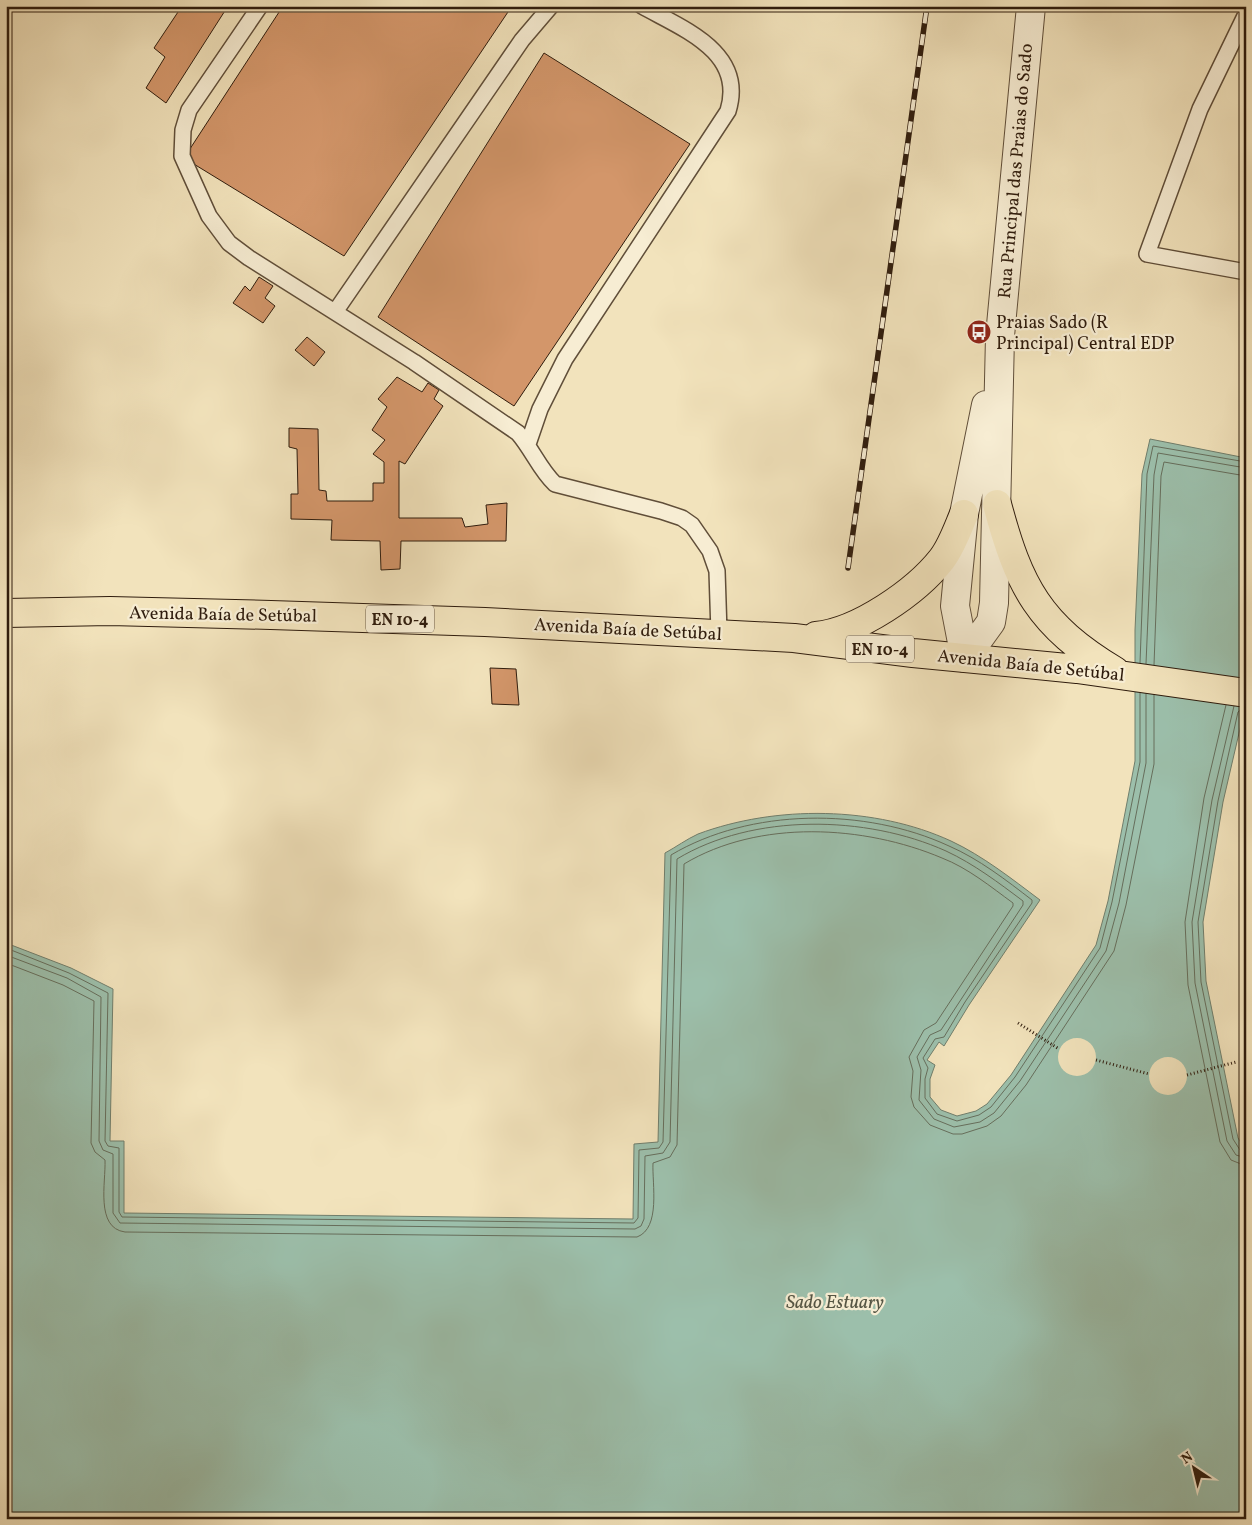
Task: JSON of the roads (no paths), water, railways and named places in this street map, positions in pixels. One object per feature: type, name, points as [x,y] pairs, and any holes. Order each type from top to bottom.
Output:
[{"type":"main road","points":[[997,504],[1010,554],[1026,588],[1043,612],[1060,632],[1123,675]]},
{"type":"main road","points":[[794,638],[826,635],[863,620],[898,599],[923,579],[942,558],[964,514]]},
{"type":"main road","name":"Avenida Baía de Setúbal","points":[[6,613],[110,611],[271,615],[485,622],[719,633],[794,638],[1123,675],[1246,693]]},
{"type":"street","name":"Rua Principal das Praias do Sado","points":[[965,658],[991,622],[994,603],[1000,336],[1031,6]]},
{"type":"street","name":"Rua Principal das Praias do Sado","points":[[965,658],[955,606],[964,514],[1000,336]]},
{"type":"lane","points":[[260,6],[189,110],[183,130],[182,156],[209,216],[230,242],[248,258],[335,312],[518,433],[528,444],[546,475],[555,484],[660,511],[682,518],[692,525],[710,551],[717,572],[719,633]]},
{"type":"lane","points":[[335,312],[522,40],[550,6]]},
{"type":"lane","points":[[528,444],[540,408],[565,359],[728,111],[732,96],[730,79],[721,59],[710,46],[642,6]]},
{"type":"lane","points":[[1246,14],[1200,109],[1147,254],[1246,272]]},
{"type":"water","name":"Sado Estuary","points":[[1150,439],[1246,458],[1246,703],[1223,802],[1203,922],[1206,981],[1238,1138],[1246,1150],[1246,1519],[6,1519],[6,943],[71,968],[113,989],[110,1141],[124,1141],[124,1213],[633,1219],[634,1144],[658,1142],[665,853],[698,834],[760,818],[792,814],[825,814],[858,816],[890,821],[922,829],[963,847],[997,868],[1040,900],[969,1005],[944,1046],[939,1042],[927,1060],[935,1065],[930,1079],[930,1097],[941,1110],[957,1116],[976,1111],[987,1104],[1011,1075],[1096,945],[1108,901],[1135,761],[1135,630],[1142,474]]},
{"type":"railway","points":[[848,568],[927,6]]},
{"type":"place","name":"Praias Sado (R Principal) Central EDP","points":[[979,332]]}]
